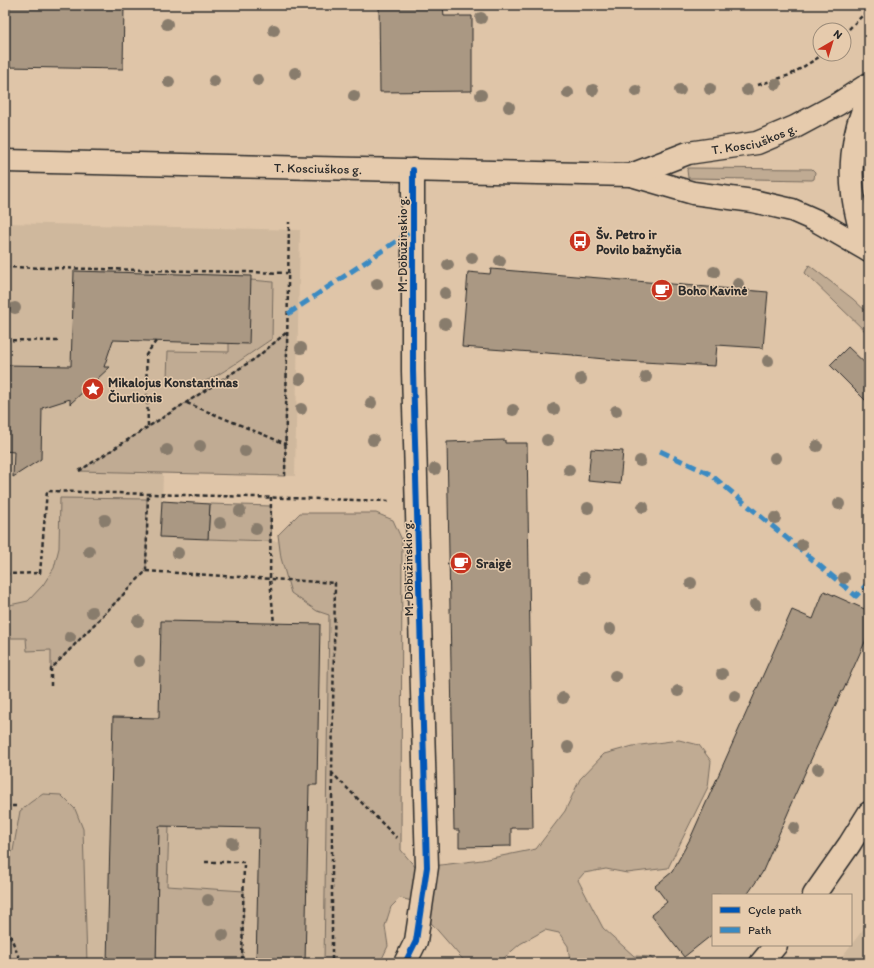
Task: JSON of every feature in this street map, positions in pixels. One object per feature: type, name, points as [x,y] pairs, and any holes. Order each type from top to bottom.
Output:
[{"type":"main road","name":"T. Kosciuškos g.","points":[[631,175],[688,153],[757,143],[795,127],[838,104],[869,84]]},
{"type":"main road","points":[[869,96],[862,110],[853,145],[851,181],[857,217],[869,251]]},
{"type":"main road","name":"T. Kosciuškos g.","points":[[5,161],[631,175],[692,193],[753,201],[792,210],[817,221],[869,251]]},
{"type":"main road","name":"M. Dobužinskio g.","points":[[405,963],[416,941],[427,867],[413,371],[412,170]]},
{"type":"main road","points":[[815,894],[849,846],[869,813]]},
{"type":"main road","points":[[761,963],[775,946]]},
{"type":"path","points":[[852,26],[869,8]]},
{"type":"path","points":[[758,85],[790,75],[812,61]]},
{"type":"path","points":[[285,476],[289,222]]},
{"type":"path","points":[[5,267],[288,273]]},
{"type":"path","points":[[79,471],[256,358],[288,332]]},
{"type":"path","points":[[5,340],[60,341]]},
{"type":"path","points":[[148,427],[146,355],[156,341]]},
{"type":"path","points":[[187,403],[286,444]]},
{"type":"path","points":[[5,574],[40,573],[47,491],[417,502]]},
{"type":"path","points":[[51,686],[51,669],[146,570],[148,494]]},
{"type":"path","points":[[271,497],[270,578],[274,624]]},
{"type":"path","points":[[146,570],[335,583],[332,773],[332,963]]},
{"type":"path","points":[[332,773],[427,867]]},
{"type":"path","points":[[5,806],[19,806]]},
{"type":"path","points":[[205,862],[244,862],[242,963]]},
{"type":"path","points":[[5,922],[21,963]]},
{"type":"shaded area","points":[[688,168],[812,169],[815,172],[814,179],[812,180],[688,178]]},
{"type":"shaded area","points":[[5,223],[300,230],[295,476],[163,473],[161,537],[357,543],[342,963],[5,963]]},
{"type":"shaded area","points":[[809,265],[853,299],[869,314],[869,335],[805,273]]},
{"type":"shaded area","points":[[251,280],[273,282],[272,339],[224,371],[205,381],[197,384],[189,384],[178,383],[167,379],[168,351],[229,352],[229,343]]},
{"type":"shaded area","points":[[287,332],[285,476],[79,471],[256,358]]},
{"type":"shaded area","points":[[60,498],[147,499],[146,571],[51,669],[51,650],[27,651],[26,638],[5,638],[5,606],[28,601],[43,585],[54,568],[59,548]]},
{"type":"shaded area","points":[[210,504],[271,506],[270,541],[208,539]]},
{"type":"shaded area","points":[[300,513],[376,513],[393,520],[402,540],[401,850],[416,868],[482,860],[536,849],[565,811],[580,779],[604,754],[633,746],[679,740],[699,745],[711,761],[708,787],[668,868],[627,873],[606,869],[584,873],[578,880],[603,928],[634,956],[650,957],[657,963],[570,963],[568,946],[559,933],[545,930],[520,944],[498,963],[466,963],[412,901],[400,898],[391,907],[385,926],[388,946],[380,963],[324,963],[329,615],[317,611],[291,593],[281,558],[278,535]]},
{"type":"shaded area","points":[[43,794],[61,795],[75,809],[83,829],[87,963],[5,963],[5,858],[13,851],[20,811]]},
{"type":"shaded area","points":[[159,826],[169,826],[167,886],[244,891],[242,963],[156,963]]},
{"type":"shaded area","points":[[869,922],[869,963],[837,963],[850,946],[852,946],[852,944]]},
{"type":"building","points":[[5,5],[124,5],[123,69],[5,67]]},
{"type":"building","points":[[379,5],[443,5],[444,16],[472,16],[472,91],[380,92]]},
{"type":"building","points":[[491,269],[768,292],[763,348],[717,345],[715,366],[625,361],[574,355],[462,347],[468,272],[490,274]]},
{"type":"building","points":[[74,271],[251,276],[249,344],[113,340],[104,367],[110,367],[70,404],[70,399],[42,408],[41,459],[13,477],[14,452],[5,451],[5,365],[71,366]]},
{"type":"building","points":[[848,347],[869,367],[869,404],[830,365]]},
{"type":"building","points":[[505,440],[505,443],[527,443],[533,828],[511,828],[511,846],[459,847],[459,830],[454,830],[447,442]]},
{"type":"building","points":[[591,449],[623,451],[620,484],[588,481]]},
{"type":"building","points":[[162,501],[210,504],[208,539],[160,537]]},
{"type":"building","points":[[824,591],[869,611],[869,633],[790,806],[762,873],[748,894],[712,894],[712,935],[684,957],[651,915],[667,902],[655,886],[672,872],[690,839],[792,610],[813,619]]},
{"type":"building","points":[[161,621],[320,624],[317,785],[309,785],[305,963],[256,963],[259,828],[159,826],[156,963],[107,963],[113,717],[159,718]]},
{"type":"marked path","points":[[288,314],[413,230]]},
{"type":"marked path","points":[[660,451],[710,474],[856,596],[869,582]]},
{"type":"cycle path","points":[[405,963],[416,941],[427,867],[413,371],[413,170]]},
{"type":"place","name":"Šv. Petro ir Povilo bažnyčia","points":[[580,241]]},
{"type":"place","name":"Boho Kavinė","points":[[662,290]]},
{"type":"place","name":"Mikalojus Konstantinas Čiurlionis","points":[[93,389]]},
{"type":"place","name":"Sraigė","points":[[461,563]]}]
